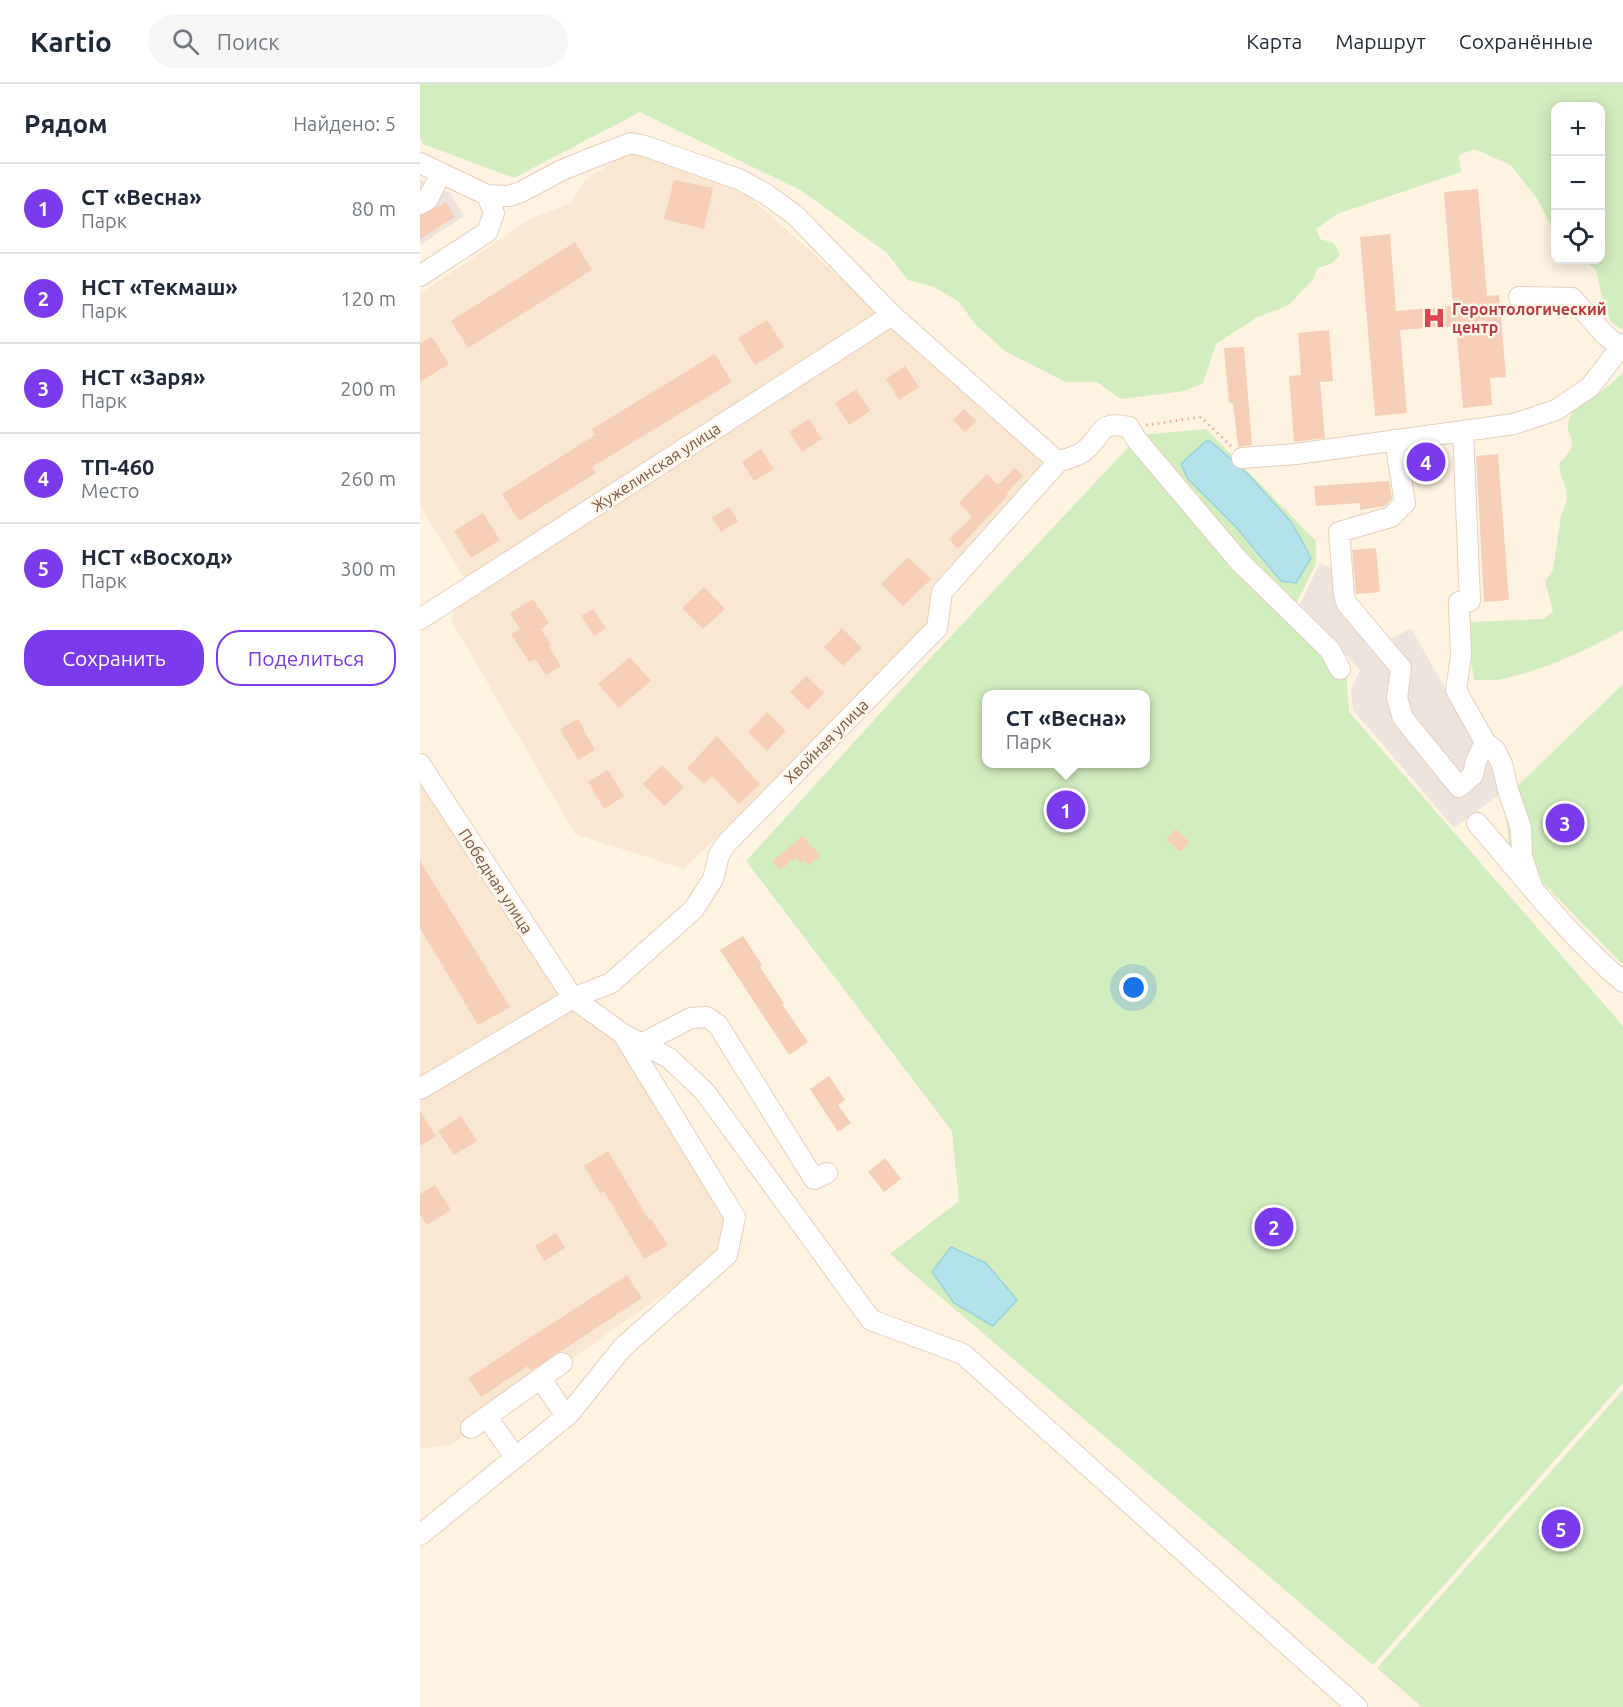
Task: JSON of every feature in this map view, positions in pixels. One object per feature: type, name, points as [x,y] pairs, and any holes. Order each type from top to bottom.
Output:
[{"type":"street","points":[[420,163],[487,195],[509,196],[562,170],[631,143],[741,180],[766,194],[795,215],[892,315],[1058,462],[1082,452],[1105,427],[1117,424],[1129,427],[1136,439],[1239,561],[1330,650],[1340,669]]},
{"type":"street","points":[[420,204],[428,199],[441,173]]},
{"type":"street","points":[[420,276],[487,232],[494,213],[487,195]]},
{"type":"street","points":[[1242,458],[1296,454],[1514,424],[1556,410],[1590,387],[1622,345],[1606,336],[1572,298],[1519,297]]},
{"type":"street","name":"Жужелинская улица","points":[[420,619],[892,315]]},
{"type":"street","points":[[1462,431],[1470,601],[1459,602],[1461,656],[1456,690],[1485,742],[1495,750],[1502,764],[1521,828],[1521,857],[1532,886]]},
{"type":"street","points":[[1395,440],[1405,503],[1390,517],[1339,532],[1344,595],[1347,604],[1401,668],[1397,698],[1403,718],[1459,787],[1473,775],[1476,761],[1485,742]]},
{"type":"street","name":"Хвойная улица","points":[[420,1089],[573,998],[611,983],[694,909],[713,879],[719,855],[725,845],[937,628],[942,592],[1058,462]]},
{"type":"street","name":"Победная улица","points":[[420,765],[573,998]]},
{"type":"street","points":[[1477,823],[1564,926],[1623,982]]},
{"type":"street","points":[[573,998],[623,1034],[669,1058],[705,1092],[871,1320],[963,1354],[1357,1707]]},
{"type":"street","points":[[641,1044],[691,1018],[707,1017],[718,1025],[814,1179],[827,1173]]},
{"type":"street","points":[[420,1535],[566,1416],[623,1347],[727,1255],[735,1217],[623,1034]]},
{"type":"street","points":[[515,1457],[479,1422],[562,1363]]},
{"type":"street","points":[[541,1379],[566,1416]]},
{"type":"path","points":[[1129,427],[1201,417],[1242,458]]},
{"type":"shaded area","points":[[631,150],[735,184],[1047,462],[936,590],[931,626],[684,869],[575,834],[451,620],[466,580],[420,507],[420,294],[531,218],[571,203],[584,181]]},
{"type":"shaded area","points":[[420,179],[434,190],[450,192],[464,216],[420,245]]},
{"type":"shaded area","points":[[1320,563],[1340,572],[1337,585],[1388,641],[1411,628],[1478,746],[1502,775],[1503,792],[1454,828],[1353,710],[1351,690],[1360,670],[1300,604]]},
{"type":"shaded area","points":[[420,783],[569,1009],[621,1045],[727,1223],[719,1255],[452,1444],[420,1449]]},
{"type":"green space","points":[[420,84],[1623,84],[1623,330],[1611,322],[1596,270],[1589,264],[1605,264],[1605,102],[1551,102],[1551,226],[1538,200],[1511,165],[1474,149],[1459,155],[1461,172],[1337,214],[1316,229],[1320,239],[1334,243],[1340,255],[1331,264],[1317,268],[1314,278],[1289,305],[1256,318],[1216,344],[1203,383],[1184,391],[1121,399],[1097,382],[1065,382],[1005,351],[975,324],[959,302],[934,287],[908,280],[887,253],[802,191],[640,112],[514,178],[423,144],[420,136]]},
{"type":"green space","points":[[1623,372],[1623,630],[1580,652],[1533,671],[1499,680],[1474,680],[1470,653],[1471,622],[1543,619],[1553,612],[1545,581],[1553,570],[1561,516],[1567,500],[1559,463],[1571,449],[1572,443],[1568,430],[1570,417],[1577,408]]},
{"type":"green space","points":[[1206,429],[1316,541],[1316,564],[1295,605],[1346,666],[1349,712],[1623,1026],[1623,1383],[1373,1665],[890,1254],[959,1201],[952,1131],[746,861],[925,664],[1141,435]]},
{"type":"green space","points":[[1623,684],[1623,965],[1509,848],[1504,799]]},
{"type":"green space","points":[[1623,1390],[1623,1707],[1422,1707],[1377,1668]]},
{"type":"water","points":[[1206,441],[1210,441],[1247,473],[1292,523],[1311,558],[1296,583],[1281,581],[1236,527],[1188,479],[1181,464]]},
{"type":"water","points":[[951,1247],[986,1263],[1017,1300],[993,1326],[954,1303],[932,1272]]},
{"type":"building","points":[[674,180],[713,188],[704,229],[664,219]]},
{"type":"building","name":"Геронтологический центр","points":[[1478,189],[1487,296],[1499,295],[1506,377],[1490,378],[1492,405],[1463,408],[1456,326],[1400,330],[1407,413],[1375,416],[1360,237],[1390,234],[1396,311],[1453,306],[1444,192]]},
{"type":"building","points":[[446,202],[455,217],[420,239],[420,216]]},
{"type":"building","points":[[575,242],[592,270],[468,348],[451,321]]},
{"type":"building","points":[[767,320],[784,347],[755,365],[738,338]]},
{"type":"building","points":[[1329,330],[1333,381],[1320,382],[1325,438],[1294,442],[1289,376],[1301,375],[1298,333]]},
{"type":"building","points":[[432,337],[449,364],[420,382],[420,344]]},
{"type":"building","points":[[1244,347],[1252,445],[1238,447],[1233,403],[1229,403],[1224,348]]},
{"type":"building","points":[[715,354],[732,382],[592,467],[596,473],[519,521],[502,494],[595,435],[592,429]]},
{"type":"building","points":[[905,366],[919,387],[899,400],[886,379]]},
{"type":"building","points":[[856,389],[870,411],[849,425],[835,403]]},
{"type":"building","points":[[964,409],[976,421],[965,432],[953,420]]},
{"type":"building","points":[[809,419],[822,439],[802,452],[789,432]]},
{"type":"building","points":[[761,449],[774,469],[754,481],[742,462]]},
{"type":"building","points":[[1436,454],[1437,467],[1417,469],[1416,456]]},
{"type":"building","points":[[1498,454],[1509,600],[1484,602],[1476,456]]},
{"type":"building","points":[[1015,468],[1023,476],[958,549],[949,539],[972,517],[959,503],[987,474],[998,485]]},
{"type":"building","points":[[1389,481],[1392,499],[1385,506],[1360,510],[1360,503],[1316,506],[1314,486]]},
{"type":"building","points":[[729,507],[738,521],[721,532],[712,518]]},
{"type":"building","points":[[483,513],[500,540],[471,558],[454,531]]},
{"type":"building","points":[[1376,548],[1380,592],[1356,594],[1352,550]]},
{"type":"building","points":[[908,557],[931,579],[903,606],[881,584]]},
{"type":"building","points":[[704,587],[725,609],[703,629],[682,608]]},
{"type":"building","points":[[533,599],[549,623],[541,629],[561,666],[546,675],[535,659],[529,662],[511,634],[520,629],[510,613]]},
{"type":"building","points":[[593,609],[606,628],[594,636],[581,616]]},
{"type":"building","points":[[842,628],[862,648],[843,666],[824,647]]},
{"type":"building","points":[[630,657],[651,681],[619,708],[598,684]]},
{"type":"building","points":[[806,676],[824,693],[808,710],[790,692]]},
{"type":"building","points":[[767,712],[786,731],[767,751],[748,732]]},
{"type":"building","points":[[578,719],[595,750],[578,760],[560,729]]},
{"type":"building","points":[[717,736],[760,784],[739,804],[712,776],[704,784],[687,768]]},
{"type":"building","points":[[662,765],[684,787],[664,806],[643,784]]},
{"type":"building","points":[[608,770],[624,796],[604,809],[588,782]]},
{"type":"building","points":[[1176,829],[1189,842],[1180,852],[1166,839]]},
{"type":"building","points":[[803,836],[820,856],[808,866],[804,860],[800,863],[796,857],[780,870],[772,861]]},
{"type":"building","points":[[420,861],[510,1007],[478,1025],[420,928]]},
{"type":"building","points":[[743,936],[784,1003],[782,1004],[808,1042],[789,1055],[720,950]]},
{"type":"building","points":[[829,1076],[845,1100],[838,1105],[851,1123],[838,1132],[810,1089]]},
{"type":"building","points":[[420,1111],[436,1136],[420,1146]]},
{"type":"building","points":[[461,1116],[477,1141],[454,1155],[438,1131]]},
{"type":"building","points":[[608,1151],[649,1220],[651,1219],[668,1245],[644,1259],[604,1191],[600,1193],[584,1166]]},
{"type":"building","points":[[885,1158],[901,1179],[884,1192],[868,1172]]},
{"type":"building","points":[[435,1185],[451,1210],[427,1225],[420,1214],[420,1194]]},
{"type":"building","points":[[556,1233],[565,1248],[544,1261],[535,1246]]},
{"type":"building","points":[[627,1275],[642,1298],[531,1371],[528,1366],[481,1397],[468,1378]]},
{"type":"place","name":"Геронтологический центр","points":[[1434,318]]},
{"type":"place","name":"ТП-460","points":[[1426,462]]},
{"type":"place","name":"СТ «Весна»","points":[[1066,810]]},
{"type":"place","name":"НСТ «Заря»","points":[[1565,823]]},
{"type":"place","name":"НСТ «Текмаш»","points":[[1274,1227]]},
{"type":"place","name":"НСТ «Восход»","points":[[1561,1529]]}]
